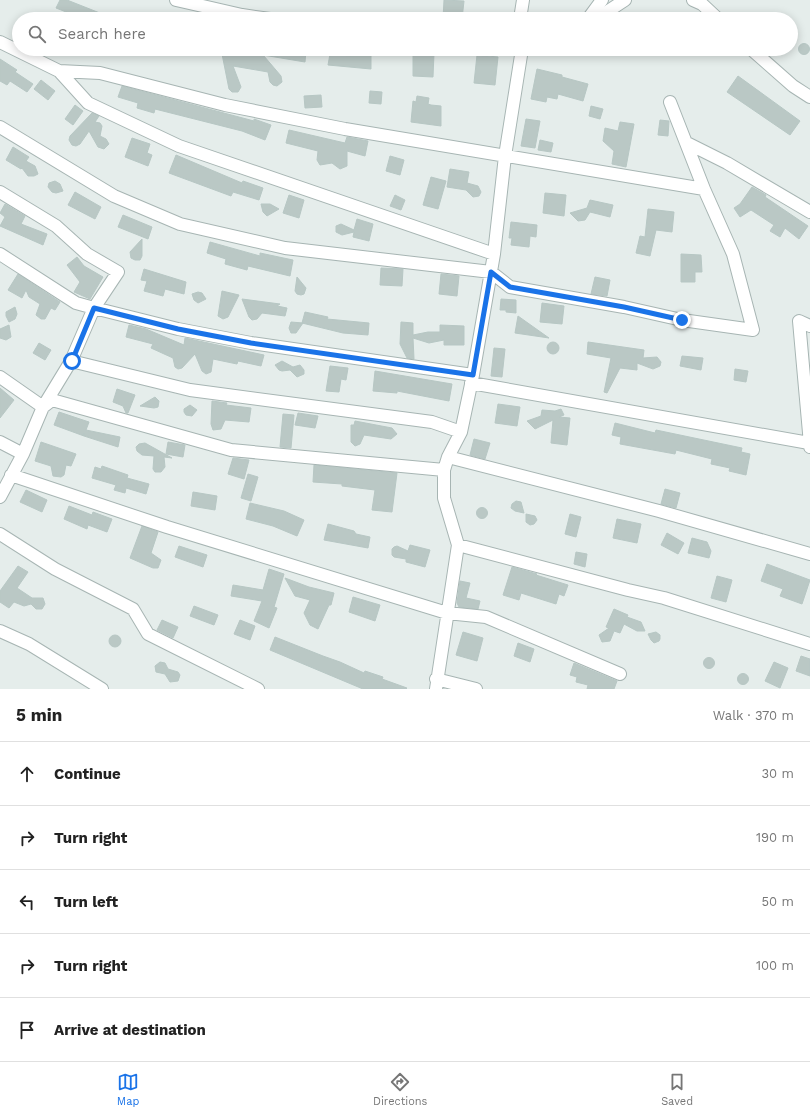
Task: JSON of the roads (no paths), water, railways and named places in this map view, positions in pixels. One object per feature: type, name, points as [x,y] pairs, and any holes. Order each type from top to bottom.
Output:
[{"type":"street","points":[[176,0],[229,12]]},
{"type":"street","points":[[521,12],[523,0]]},
{"type":"street","points":[[593,12],[602,0]]},
{"type":"street","points":[[607,12],[625,0]]},
{"type":"street","points":[[698,1],[710,12]]},
{"type":"street","points":[[0,42],[12,48]]},
{"type":"street","points":[[28,56],[58,71],[88,103],[179,146],[494,254]]},
{"type":"street","points":[[476,689],[436,684],[458,546],[444,498],[444,470],[448,457],[461,432],[472,379],[494,254],[505,156],[521,56]]},
{"type":"street","points":[[759,56],[793,86],[810,97]]},
{"type":"street","points":[[58,71],[100,73],[225,105],[345,129],[704,189]]},
{"type":"street","points":[[0,127],[114,196],[180,224],[285,248],[491,272],[510,287],[624,307],[682,320],[753,330],[733,254],[704,189],[687,142],[670,102]]},
{"type":"street","points":[[687,142],[727,163],[810,212]]},
{"type":"street","points":[[0,192],[56,226],[87,254],[118,272],[94,308],[72,361],[43,407],[23,454],[0,497]]},
{"type":"street","points":[[0,254],[76,303],[178,329],[251,343],[472,379],[810,445],[799,321],[810,326]]},
{"type":"street","points":[[72,361],[190,390],[432,422],[461,432]]},
{"type":"street","points":[[0,377],[43,407]]},
{"type":"street","points":[[43,407],[52,400],[231,450],[444,470]]},
{"type":"street","points":[[0,442],[23,454]]},
{"type":"street","points":[[448,457],[660,511],[810,554]]},
{"type":"street","points":[[11,475],[160,525],[447,613],[486,617],[620,674]]},
{"type":"street","points":[[0,534],[55,569],[133,609],[148,634],[258,689]]},
{"type":"street","points":[[458,546],[664,598],[810,644]]},
{"type":"street","points":[[0,631],[29,644],[102,689]]}]
